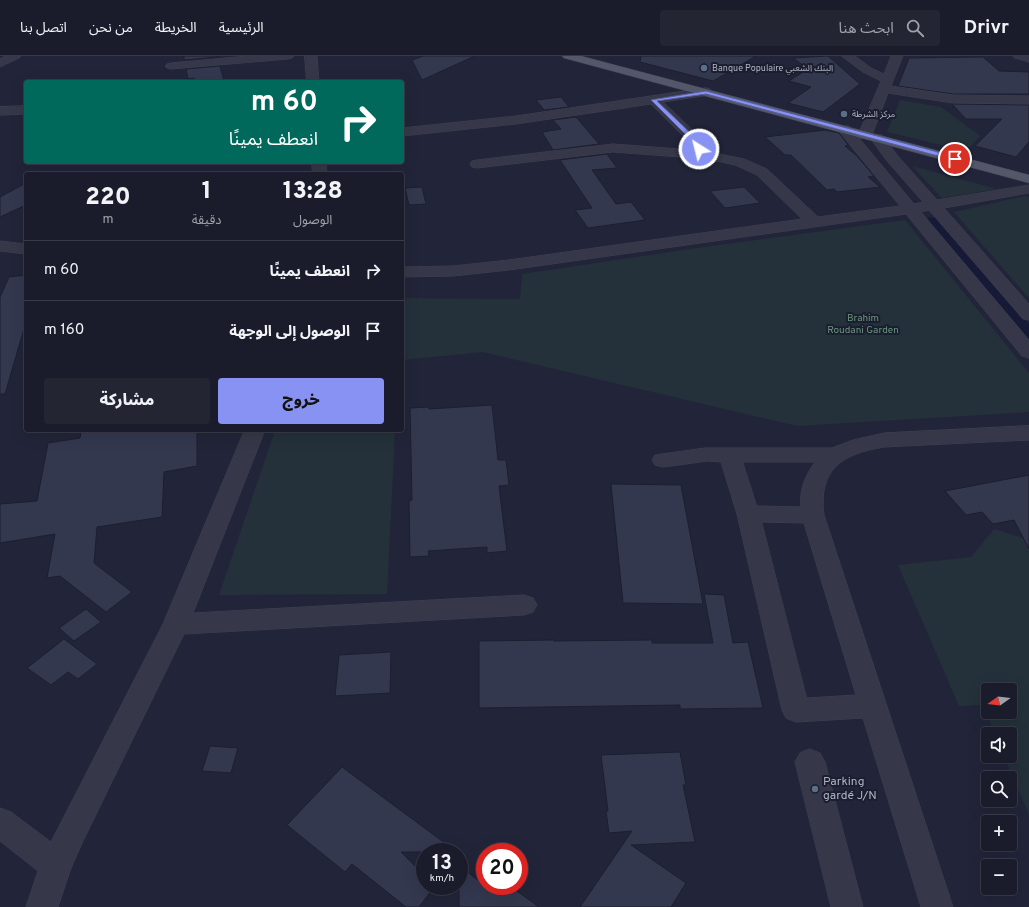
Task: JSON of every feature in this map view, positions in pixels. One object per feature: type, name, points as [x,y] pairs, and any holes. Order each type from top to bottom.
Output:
[{"type":"main road","points":[[568,56],[1029,179]]},
{"type":"street","points":[[0,64],[15,56]]},
{"type":"street","points":[[172,66],[288,56]]},
{"type":"street","points":[[311,56],[313,80]]},
{"type":"street","points":[[848,56],[886,84],[953,99],[1029,100]]},
{"type":"street","points":[[897,56],[886,84],[871,136],[934,205],[1029,315]]},
{"type":"street","points":[[1019,56],[1029,59]]},
{"type":"street","points":[[404,132],[496,123],[706,92]]},
{"type":"street","points":[[654,100],[698,144],[699,149],[696,154]]},
{"type":"street","points":[[0,112],[24,110]]},
{"type":"street","points":[[844,129],[1029,352]]},
{"type":"street","points":[[477,164],[613,148],[696,154],[739,162],[762,172],[814,222]]},
{"type":"street","points":[[404,272],[453,271],[509,265],[910,209],[1029,189]]},
{"type":"street","points":[[0,246],[24,249]]},
{"type":"street","points":[[984,299],[1014,298]]},
{"type":"street","points":[[42,907],[56,865],[72,831],[176,624],[255,432]]},
{"type":"street","points":[[937,907],[812,515],[812,491],[814,480],[819,471],[835,455],[849,448],[866,443],[884,440],[1029,433]]},
{"type":"street","points":[[663,460],[716,455],[835,455]]},
{"type":"street","points":[[716,455],[748,514],[796,710],[873,706]]},
{"type":"street","points":[[748,514],[812,515]]},
{"type":"street","points":[[176,624],[524,605]]},
{"type":"street","points":[[810,762],[847,907]]},
{"type":"street","points":[[0,822],[56,865]]},
{"type":"green space","points":[[900,100],[941,107],[980,136],[966,151],[887,132]]},
{"type":"green space","points":[[912,166],[997,189],[942,198]]},
{"type":"green space","points":[[1025,196],[1029,197],[1029,298],[954,212]]},
{"type":"green space","name":"Brahim Roudani Garden","points":[[905,220],[1029,373],[1029,412],[797,426],[483,352],[404,360],[404,298],[520,299],[522,274],[704,247]]},
{"type":"green space","points":[[274,432],[395,432],[387,594],[219,595]]},
{"type":"green space","points":[[994,529],[1029,540],[1029,815],[1017,787],[1017,771],[1010,771],[1007,763],[1017,763],[1017,727],[992,727],[989,719],[1017,719],[1017,683],[981,683],[981,705],[959,706],[898,565],[971,557]]},
{"type":"water","points":[[938,217],[1029,324],[1029,343],[925,218]]},
{"type":"building","points":[[184,56],[217,56],[218,57],[184,60]]},
{"type":"building","points":[[423,56],[475,56],[422,80],[412,60]]},
{"type":"building","points":[[641,56],[756,56],[713,81],[640,62]]},
{"type":"building","points":[[828,56],[860,84],[823,112],[788,103],[811,87],[789,81],[808,69],[793,58]]},
{"type":"building","points":[[983,57],[999,71],[1029,72],[1029,94],[953,94],[898,86],[909,58]]},
{"type":"building","points":[[220,66],[224,80],[188,79],[186,69]]},
{"type":"building","points":[[561,97],[569,107],[544,110],[536,100]]},
{"type":"building","points":[[952,104],[1029,105],[1029,142],[1016,157],[975,146],[1002,119],[966,119]]},
{"type":"building","points":[[576,117],[599,144],[553,150],[542,132],[561,129],[553,120]]},
{"type":"building","points":[[825,130],[839,133],[848,145],[845,146],[857,156],[874,176],[868,177],[880,187],[837,192],[834,189],[827,190],[791,155],[785,155],[765,137]]},
{"type":"building","points":[[607,154],[617,168],[592,170],[616,204],[631,202],[645,220],[588,228],[575,210],[592,208],[560,160]]},
{"type":"building","points":[[24,184],[24,206],[0,217],[0,197]]},
{"type":"building","points":[[422,187],[426,204],[409,205],[405,188]]},
{"type":"building","points":[[744,187],[760,203],[725,208],[710,191]]},
{"type":"building","points":[[24,275],[24,329],[5,394],[0,394],[0,297],[9,277]]},
{"type":"building","points":[[492,405],[498,460],[506,460],[509,485],[499,486],[507,551],[487,553],[487,547],[428,551],[429,556],[410,557],[409,501],[412,500],[410,408],[429,407],[429,409]]},
{"type":"building","points":[[81,432],[197,432],[197,466],[164,472],[162,517],[97,527],[94,563],[132,592],[106,612],[60,576],[47,578],[55,534],[0,543],[0,504],[37,501],[48,443],[80,438]]},
{"type":"building","points":[[1029,475],[1029,549],[1014,520],[993,524],[982,512],[966,515],[945,491]]},
{"type":"building","points":[[611,484],[681,485],[703,604],[623,603]]},
{"type":"building","points":[[704,594],[724,595],[733,643],[748,642],[763,708],[680,709],[680,705],[479,708],[479,641],[652,640],[652,643],[713,643]]},
{"type":"building","points":[[86,609],[101,622],[74,641],[59,628]]},
{"type":"building","points":[[64,639],[97,664],[78,679],[68,672],[51,685],[27,668]]},
{"type":"building","points":[[391,652],[390,693],[335,696],[339,655]]},
{"type":"building","points":[[210,746],[238,748],[231,773],[202,771]]},
{"type":"building","points":[[680,752],[686,785],[683,785],[695,842],[631,845],[686,883],[671,907],[580,907],[632,831],[609,833],[606,811],[608,811],[601,755]]},
{"type":"building","points":[[342,767],[445,843],[416,843],[416,852],[401,852],[416,867],[416,895],[428,895],[419,907],[406,907],[352,864],[345,872],[287,825]]},
{"type":"building","points":[[468,872],[476,879],[476,895],[522,895],[539,907],[459,907],[459,895],[468,895]]},
{"type":"place","name":"Banque Populaire البنك الشعبي","points":[[704,68]]},
{"type":"place","name":"مركز الشرطة","points":[[844,114]]},
{"type":"place","name":"Parking gardé J/N","points":[[815,789]]},
{"type":"route","points":[[699,149],[698,144],[654,100],[706,92],[955,159]]}]
